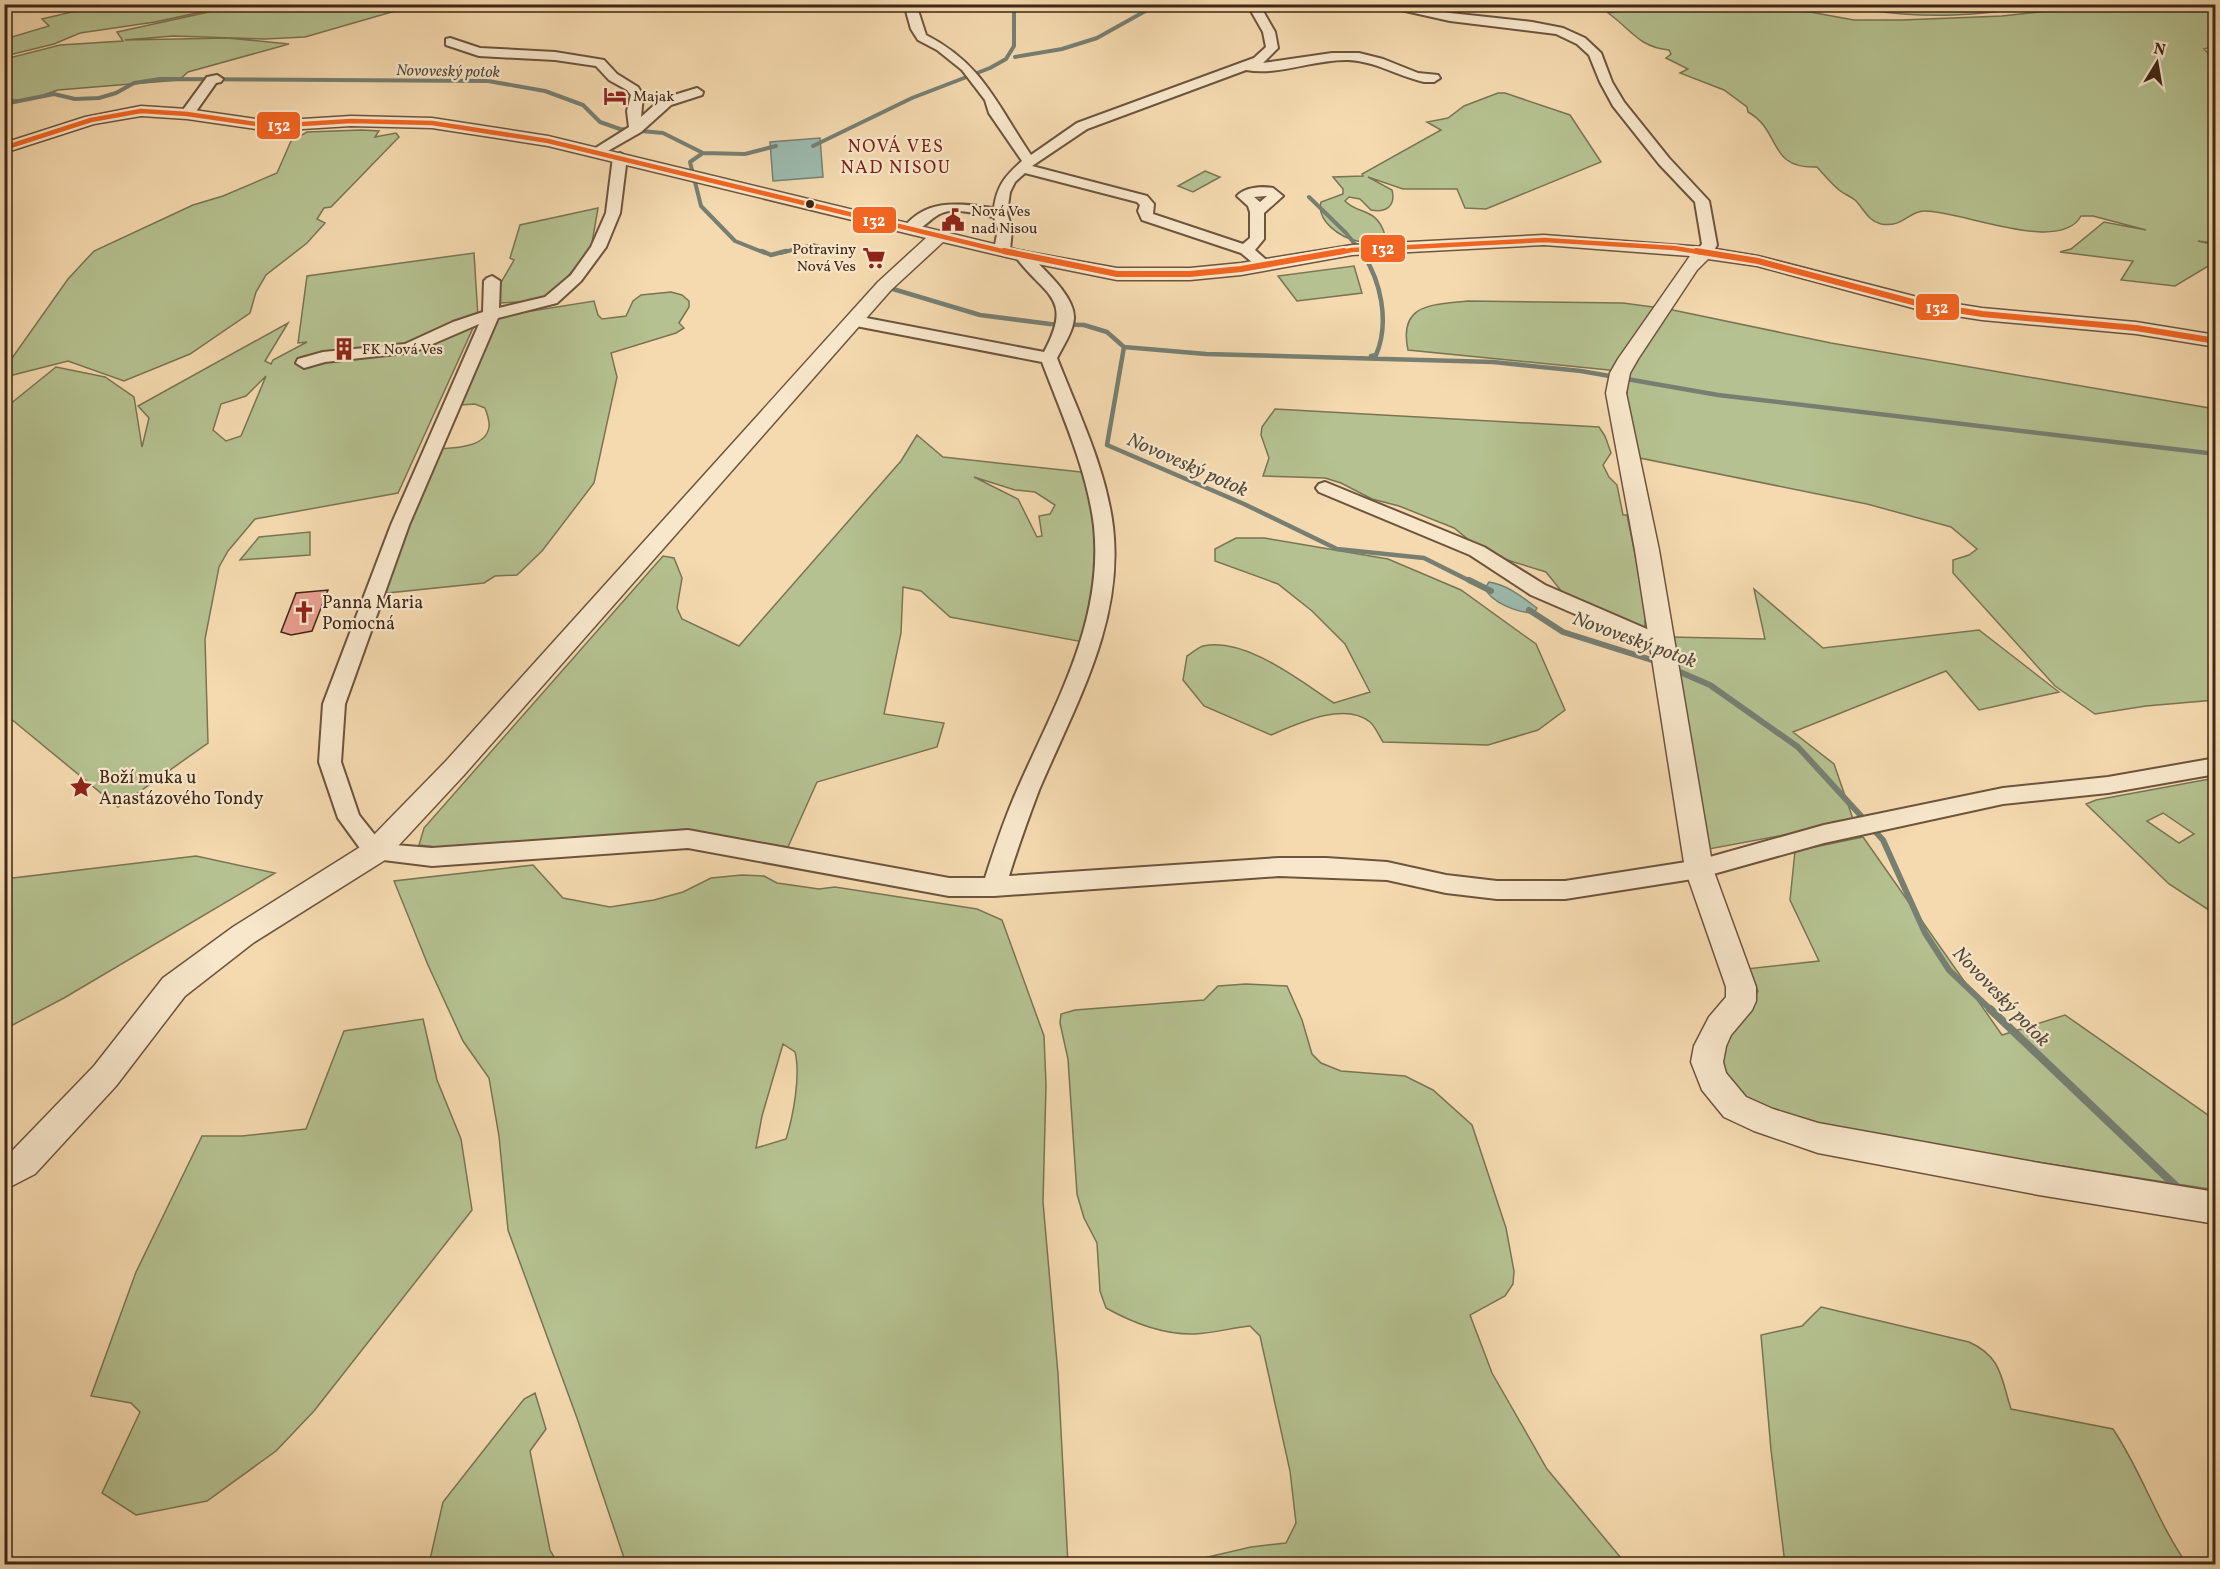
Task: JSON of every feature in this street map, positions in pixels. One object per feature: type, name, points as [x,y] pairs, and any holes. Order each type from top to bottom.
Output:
[{"type":"street","points":[[910,4],[917,29],[922,37],[940,47],[966,67],[991,99],[996,113],[1026,165],[1142,199],[1148,204],[1145,212],[1147,217],[1246,250],[1264,265]]},
{"type":"street","points":[[1002,250],[1005,229],[999,213],[1003,192],[1009,180],[1026,165],[1082,126],[1247,67],[1265,56],[1272,44],[1269,32],[1253,4]]},
{"type":"street","points":[[1379,4],[1450,17],[1559,31],[1586,45],[1595,53],[1606,82],[1618,103],[1664,161],[1702,201],[1710,244],[1690,266],[1628,359],[1620,373],[1616,393],[1647,550],[1699,869],[1741,987],[1741,1001],[1720,1026],[1710,1046],[1707,1062],[1713,1080],[1735,1107],[1766,1121],[1818,1138],[2039,1179],[2216,1208]]},
{"type":"street","points":[[450,42],[479,52],[555,56],[600,63],[613,77],[632,87],[636,92],[634,111],[636,129]]},
{"type":"street","points":[[1247,67],[1281,65],[1336,56],[1361,57],[1390,65],[1412,76],[1434,78]]},
{"type":"street","points":[[187,114],[211,80],[218,79]]},
{"type":"street","points":[[599,152],[636,129],[666,102],[697,92]]},
{"type":"street","points":[[4,148],[108,116],[141,111],[187,114],[270,126],[351,121],[432,123],[537,139],[599,152],[1023,256],[1117,274],[1190,274],[1264,265],[1352,250],[1544,240],[1704,252],[1758,261],[1924,305],[1982,314],[2136,328],[2216,340]]},
{"type":"street","points":[[304,363],[323,357],[408,349],[459,325],[552,300],[576,278],[598,247],[613,213],[620,158]]},
{"type":"street","points":[[910,228],[938,209],[952,207],[999,213]]},
{"type":"street","points":[[1246,250],[1257,239],[1257,212]]},
{"type":"street","points":[[4,1175],[23,1163],[105,1076],[174,987],[243,935],[375,852],[455,768],[856,321],[884,285],[910,258],[940,235]]},
{"type":"street","points":[[994,887],[1015,822],[1081,674],[1103,595],[1105,548],[1099,507],[1092,480],[1049,358],[1064,324],[1066,312],[1057,294],[1023,256]]},
{"type":"street","points":[[492,281],[490,315],[400,525],[334,704],[330,762],[349,818],[375,852],[432,857],[688,839],[949,887],[994,887],[1279,867],[1326,867],[1387,871],[1446,884],[1497,890],[1564,890],[1699,869],[1824,834],[2003,796],[2108,785],[2216,766]]},
{"type":"street","points":[[856,321],[1049,358]]},
{"type":"street","points":[[1324,488],[1477,551],[1538,590],[1663,644]]},
{"type":"green space","points":[[102,5],[234,5],[155,22],[80,33],[54,44],[5,56],[5,39],[49,26],[42,19]]},
{"type":"green space","points":[[241,5],[416,5],[305,37],[265,39],[173,36],[125,40],[227,38],[289,44],[188,72],[179,80],[58,90],[29,100],[5,100],[5,59],[60,45],[123,41],[117,32]]},
{"type":"green space","points":[[1862,5],[2039,5],[1975,14],[1912,15],[1868,10]]},
{"type":"green space","points":[[2106,5],[2215,5],[2215,46],[2204,49],[2213,58],[2209,51],[2215,49],[2215,243],[2198,241],[2215,245],[2215,262],[2175,286],[2121,280],[2133,261],[2060,252],[2071,249],[2104,222],[2146,230],[2093,216],[2081,216],[2070,227],[2053,232],[2008,228],[1924,211],[1895,224],[1881,224],[1869,217],[1855,200],[1836,187],[1817,167],[1801,166],[1790,162],[1776,147],[1759,120],[1748,112],[1747,107],[1724,90],[1680,73],[1688,69],[1666,58],[1671,54],[1669,50],[1642,41],[1608,13],[1629,10],[1695,11],[1742,7],[1810,12],[1854,20],[1902,20],[2002,16]]},
{"type":"green space","points":[[1498,93],[1505,93],[1570,115],[1601,162],[1486,209],[1465,208],[1457,189],[1403,189],[1368,177],[1392,190],[1393,200],[1389,207],[1376,211],[1371,210],[1360,199],[1349,197],[1345,201],[1377,220],[1385,235],[1381,240],[1363,242],[1350,239],[1337,232],[1326,222],[1320,209],[1321,202],[1343,194],[1343,189],[1333,177],[1363,176],[1362,174],[1441,130],[1427,122],[1448,118],[1464,106]]},
{"type":"green space","points":[[379,131],[375,137],[396,133],[399,137],[331,207],[324,208],[317,219],[325,223],[307,243],[266,275],[256,292],[250,313],[190,354],[124,381],[68,361],[5,377],[5,368],[68,279],[94,251],[193,205],[223,196],[277,173],[291,141],[307,132]]},
{"type":"green space","points":[[1205,171],[1220,177],[1193,192],[1178,186]]},
{"type":"green space","points":[[598,208],[591,249],[553,294],[542,301],[498,303],[499,286],[514,260],[510,258],[520,225]]},
{"type":"green space","points":[[474,253],[478,317],[398,493],[255,519],[228,551],[219,567],[205,639],[208,743],[118,807],[5,714],[4,409],[56,367],[105,377],[134,397],[142,447],[149,418],[138,406],[288,323],[265,361],[271,364],[273,360],[307,342],[298,343],[307,276]],"holes":[[[266,376],[241,436],[226,441],[213,430],[221,404],[246,396]]]},
{"type":"green space","points":[[1354,266],[1362,293],[1297,301],[1278,276]]},
{"type":"green space","points":[[671,292],[682,295],[689,301],[689,307],[679,323],[684,328],[676,333],[611,353],[617,377],[594,483],[542,551],[517,575],[495,576],[484,583],[377,594],[438,449],[476,443],[487,434],[489,422],[485,408],[475,404],[461,405],[475,365],[500,316],[594,301],[598,315],[602,319],[626,316],[633,301],[641,295]]},
{"type":"green space","points":[[1468,301],[1623,303],[1668,309],[1831,343],[2215,409],[2215,700],[2146,706],[2095,714],[2055,686],[1953,573],[1953,560],[1969,555],[1977,549],[1951,527],[1867,504],[1630,456],[1625,412],[1628,384],[1609,370],[1408,350],[1406,335],[1408,323],[1413,315],[1431,306]]},
{"type":"green space","points":[[1275,409],[1599,427],[1611,453],[1603,465],[1609,477],[1617,485],[1623,515],[1627,515],[1649,623],[1645,621],[1645,633],[1562,592],[1546,572],[1504,559],[1474,544],[1454,528],[1399,506],[1372,499],[1341,483],[1325,478],[1263,476],[1269,458],[1261,435],[1262,427]]},
{"type":"green space","points":[[917,435],[943,457],[1081,472],[1090,491],[1098,534],[1092,600],[1083,642],[950,617],[921,591],[903,587],[901,633],[884,714],[944,723],[937,747],[817,782],[788,847],[694,833],[445,848],[419,845],[424,828],[663,556],[674,558],[682,578],[677,608],[682,619],[739,646],[901,461]],"holes":[[[974,477],[1015,490],[1035,492],[1055,505],[1050,514],[1039,516],[1042,536],[1037,537],[1018,499]]]},
{"type":"green space","points":[[310,532],[310,555],[240,560],[259,537]]},
{"type":"green space","points":[[1236,538],[1264,538],[1388,559],[1461,590],[1536,644],[1565,710],[1538,730],[1488,745],[1383,742],[1370,722],[1359,716],[1347,714],[1320,716],[1271,735],[1204,706],[1183,680],[1187,656],[1203,646],[1220,645],[1254,654],[1289,673],[1334,703],[1370,692],[1345,644],[1312,611],[1278,584],[1215,561],[1215,549]]},
{"type":"green space","points":[[1754,589],[1823,648],[1979,630],[2059,692],[1979,710],[1946,671],[1793,732],[1834,764],[1854,822],[1709,849],[1669,637],[1765,639]]},
{"type":"green space","points":[[2216,778],[2215,914],[2169,884],[2086,804],[2096,800]],"holes":[[[2163,813],[2194,834],[2179,843],[2147,821]]]},
{"type":"green space","points":[[1863,837],[2002,1035],[2065,1015],[2215,1120],[2215,1190],[1801,1125],[1729,1093],[1717,1050],[1758,991],[1746,969],[1819,961],[1790,900],[1795,851]]},
{"type":"green space","points":[[196,856],[275,873],[64,998],[5,1029],[5,879]]},
{"type":"green space","points":[[533,865],[563,898],[610,907],[654,900],[683,892],[711,878],[742,875],[764,876],[777,883],[819,889],[835,887],[977,909],[1002,920],[1044,1036],[1046,1085],[1043,1202],[1058,1374],[1068,1564],[626,1564],[577,1418],[508,1230],[499,1136],[489,1078],[463,1041],[428,965],[394,881]],"holes":[[[783,1044],[795,1052],[797,1084],[786,1139],[756,1148],[762,1116]]]},
{"type":"green space","points":[[1246,984],[1287,986],[1302,1020],[1312,1054],[1321,1063],[1341,1071],[1405,1076],[1433,1090],[1472,1125],[1506,1228],[1514,1271],[1513,1284],[1505,1296],[1470,1315],[1492,1373],[1547,1469],[1626,1564],[1178,1564],[1251,1547],[1286,1543],[1296,1523],[1290,1471],[1260,1336],[1250,1326],[1183,1334],[1138,1323],[1106,1308],[1100,1291],[1097,1243],[1084,1218],[1077,1194],[1068,1059],[1060,1023],[1061,1014],[1075,1010],[1204,1000],[1218,986]]},
{"type":"green space","points":[[423,1019],[437,1080],[461,1139],[472,1210],[314,1411],[276,1451],[207,1501],[136,1515],[102,1493],[140,1412],[131,1403],[91,1396],[136,1272],[202,1136],[242,1136],[306,1129],[344,1031]]},
{"type":"green space","points":[[1821,1307],[1969,1342],[1988,1354],[1999,1369],[2011,1409],[2113,1429],[2133,1462],[2176,1548],[2187,1564],[1785,1564],[1771,1450],[1761,1335],[1802,1326]]},
{"type":"green space","points":[[535,1393],[546,1429],[530,1451],[550,1550],[558,1564],[429,1564],[443,1502],[524,1399]]},
{"type":"shaded area","points":[[820,138],[823,177],[773,181],[770,142]]},
{"type":"shaded area","points":[[1489,582],[1509,589],[1520,596],[1537,608],[1534,613],[1513,609],[1499,603],[1485,588]]},
{"type":"building","name":"Panna Maria Pomocná","points":[[328,590],[312,631],[291,635],[281,632],[296,593]]},
{"type":"waterway","points":[[813,146],[912,98],[990,68],[1006,59],[1014,46],[1014,4]]},
{"type":"waterway","points":[[1015,57],[1062,49],[1097,38],[1149,9]]},
{"type":"waterway","name":"Novoveský potok","points":[[4,104],[54,94],[75,99],[99,98],[116,93],[134,83],[160,79],[488,81],[545,91],[583,105],[600,122],[620,129],[663,133],[703,153]]},
{"type":"waterway","points":[[703,153],[745,154],[776,146]]},
{"type":"waterway","name":"Novoveský potok","points":[[703,153],[690,162],[701,206],[735,241],[765,253]]},
{"type":"waterway","points":[[1309,197],[1346,233],[1362,253]]},
{"type":"waterway","name":"Novoveský potok","points":[[780,253],[813,245],[833,252]]},
{"type":"waterway","name":"Novoveský potok","points":[[762,251],[771,255],[786,251]]},
{"type":"waterway","points":[[1361,251],[1374,275],[1383,315],[1380,342],[1376,355],[1371,356]]},
{"type":"waterway","name":"Novoveský potok","points":[[893,289],[980,315],[1050,324],[1084,325],[1107,332],[1124,347]]},
{"type":"waterway","points":[[1124,347],[1206,354],[1493,362],[1581,371],[1718,395],[2216,454]]},
{"type":"waterway","name":"Novoveský potok","points":[[1124,347],[1107,445],[1244,504],[1337,549],[1424,558],[1472,582]]},
{"type":"waterway","name":"Novoveský potok","points":[[1469,580],[1491,591]]},
{"type":"waterway","name":"Novoveský potok","points":[[1529,610],[1563,632],[1658,662]]},
{"type":"waterway","name":"Novoveský potok","points":[[1673,669],[1710,685],[1798,747],[1883,840],[1925,933],[1949,970],[1991,1010]]},
{"type":"waterway","name":"Novoveský potok","points":[[1990,1009],[2180,1190]]},
{"type":"transit line","name":"132","points":[[4,148],[91,120],[141,111],[187,114],[270,126],[351,121],[432,123],[548,141],[1023,256],[1117,274],[1190,274],[1241,269],[1352,250],[1544,240],[1674,248],[1758,261],[1924,305],[1982,314],[2136,328],[2216,341]]},
{"type":"place","name":"Majak","points":[[615,96]]},
{"type":"place","name":"Nová Ves nad Nisou","points":[[953,220]]},
{"type":"place","name":"Potraviny Nová Ves","points":[[874,258]]},
{"type":"place","name":"FK Nová Ves","points":[[344,349]]},
{"type":"place","name":"Panna Maria Pomocná","points":[[304,612]]},
{"type":"place","name":"Boží muka u Anastázového Tondy","points":[[81,787]]},
{"type":"district","name":"NOVÁ VES NAD NISOU","points":[[896,156]]}]
